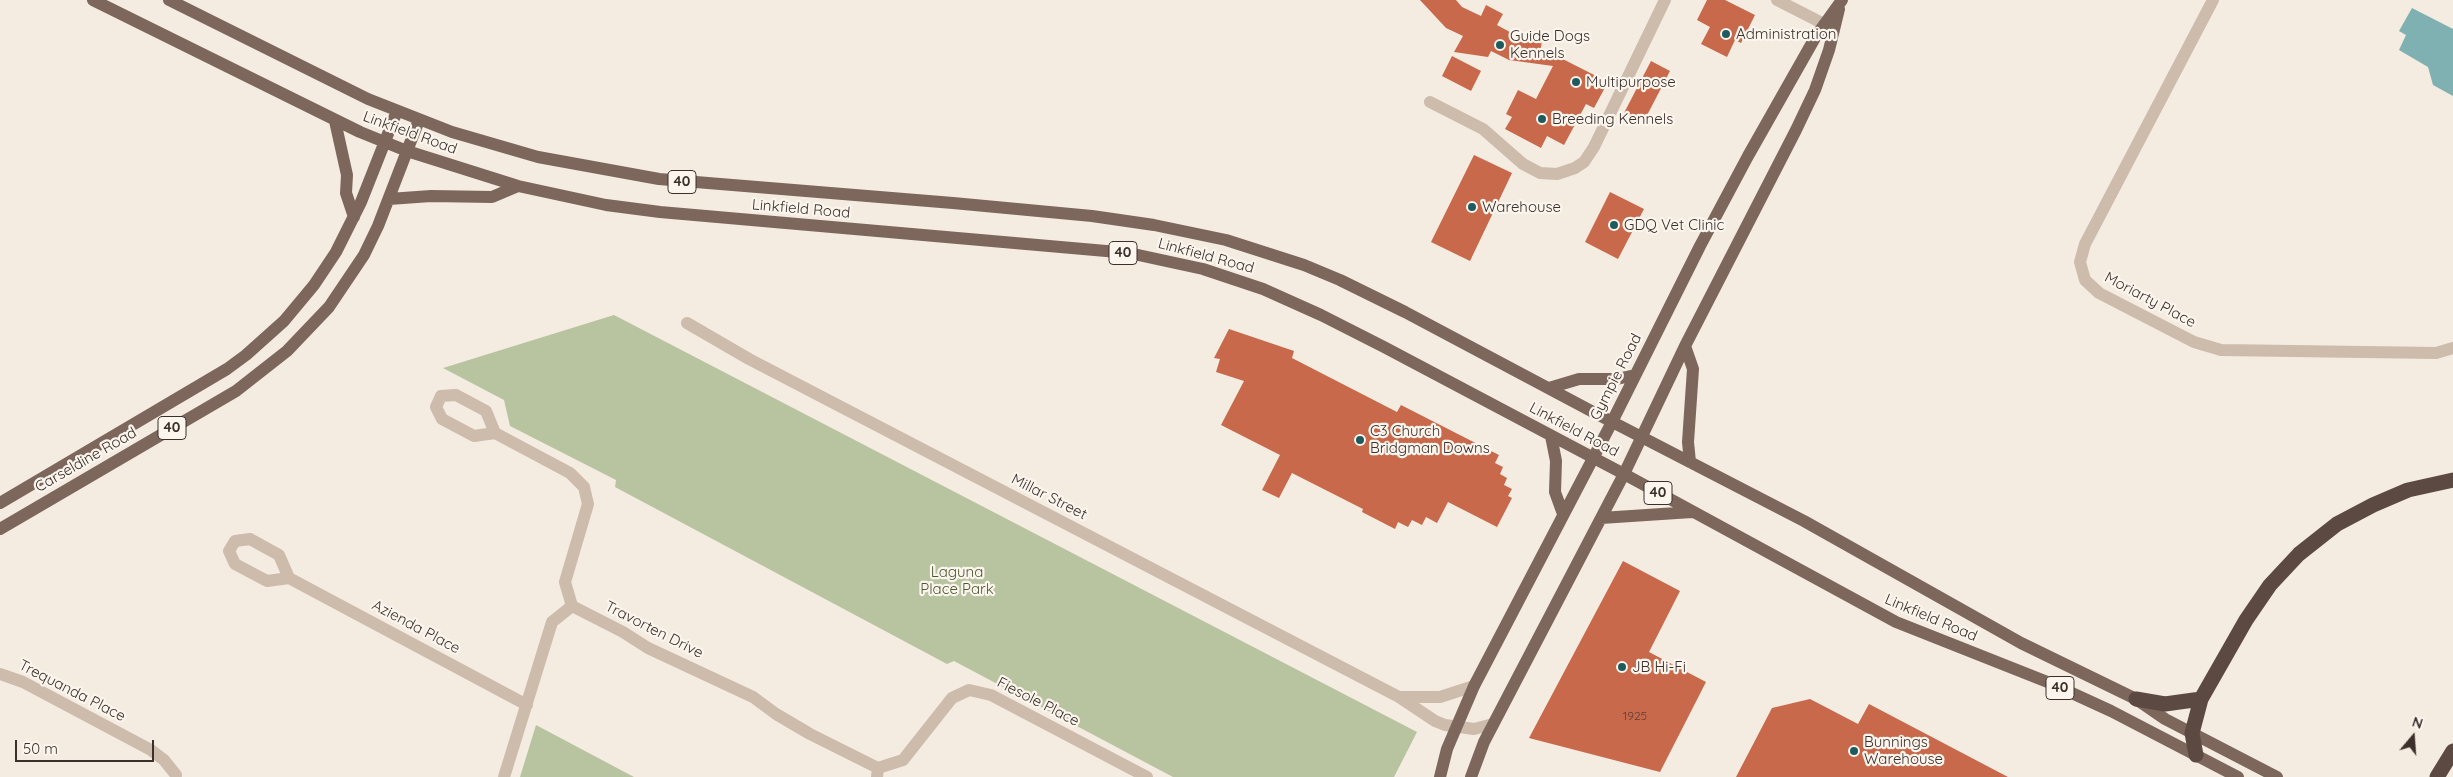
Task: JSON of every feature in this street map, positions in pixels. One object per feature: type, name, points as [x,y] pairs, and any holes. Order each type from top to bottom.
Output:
[{"type":"highway","points":[[2196,756],[2192,733],[2201,700],[2246,620],[2270,585],[2299,554],[2337,524],[2373,505],[2408,490],[2453,480]]},
{"type":"highway","points":[[2136,699],[2165,704],[2201,700]]},
{"type":"highway","points":[[2437,777],[2453,751]]},
{"type":"main road","name":"Linkfield Road","points":[[93,0],[335,121],[407,151],[518,186],[606,205],[660,212],[1101,250],[1180,263],[1242,282],[1295,302],[1624,474],[1896,622],[2050,683],[2111,711],[2238,777]]},
{"type":"main road","name":"Linkfield Road","points":[[169,0],[321,77],[397,111],[494,145],[538,156],[659,179],[1092,216],[1197,233],[1255,249],[1340,280],[1406,312],[1642,438],[1804,521],[2022,643],[2136,699],[2192,733],[2277,777]]},
{"type":"main road","name":"Gympie Road","points":[[1440,777],[1456,727],[1474,686],[1748,156],[1816,36],[1842,1]]},
{"type":"main road","name":"Gympie Road","points":[[1471,777],[1493,724],[1624,474],[1685,346],[1811,98],[1830,50],[1842,1]]},
{"type":"main road","name":"Carseldine Road","points":[[0,503],[204,384],[246,355],[284,321],[309,291],[336,252],[354,217],[397,111]]},
{"type":"main road","name":"Carseldine Road","points":[[0,529],[210,407],[258,375],[286,351],[329,307],[364,255],[389,199],[419,120]]},
{"type":"main road","points":[[335,121],[346,175],[346,193],[354,217]]},
{"type":"main road","points":[[389,199],[431,196],[492,197],[518,186]]},
{"type":"main road","points":[[1685,346],[1693,369],[1688,430],[1690,462]]},
{"type":"main road","points":[[1549,388],[1579,378],[1617,378],[1635,375]]},
{"type":"main road","points":[[1551,436],[1556,456],[1555,492],[1563,514]]},
{"type":"main road","points":[[1601,518],[1692,512]]},
{"type":"street","points":[[1430,102],[1483,129],[1523,164],[1540,173],[1557,174],[1575,168],[1584,162],[1594,147],[1665,0]]},
{"type":"street","points":[[1777,0],[1826,25]]},
{"type":"street","name":"Moriarty Place","points":[[2213,0],[2085,244],[2080,262],[2086,280],[2098,293],[2194,342],[2221,350],[2436,353],[2453,348]]},
{"type":"street","name":"Millar Street","points":[[687,322],[749,359],[1398,697],[1435,722],[1474,729],[1493,724]]},
{"type":"street","points":[[495,433],[570,473],[584,487],[588,504],[565,582],[572,606],[552,622],[528,705],[504,777]]},
{"type":"street","name":"Azienda Place","points":[[289,578],[528,705]]},
{"type":"street","name":"Travorten Drive","points":[[572,606],[623,632],[648,648],[715,677],[753,697],[776,714],[877,773]]},
{"type":"street","name":"Trequanda Place","points":[[0,674],[23,682],[151,750],[164,760],[179,776]]},
{"type":"street","name":"Millar Street","points":[[1398,697],[1440,697],[1474,686]]},
{"type":"street","name":"Fiesole Place","points":[[877,773],[903,760],[952,698],[969,690],[991,695],[1147,777]]},
{"type":"green space","name":"Laguna Place Park","points":[[614,315],[1417,732],[1394,777],[1173,777],[954,661],[947,664],[615,487],[616,480],[510,426],[504,400],[443,368]]},
{"type":"green space","points":[[536,725],[634,777],[520,777]]},
{"type":"water","points":[[2412,8],[2453,29],[2453,96],[2433,85],[2428,67],[2399,50],[2406,35],[2399,31]]},
{"type":"building","points":[[1420,0],[1456,0],[1462,7],[1481,16],[1486,5],[1503,14],[1497,25],[1517,36],[1542,39],[1541,48],[1608,82],[1594,108],[1586,104],[1564,145],[1547,136],[1541,148],[1505,129],[1512,117],[1506,114],[1518,90],[1536,99],[1553,66],[1509,60],[1491,51],[1488,57],[1454,52],[1463,36],[1446,28]]},
{"type":"building","name":"Administration","points":[[1707,0],[1725,0],[1755,15],[1741,43],[1735,40],[1727,57],[1701,44],[1710,27],[1697,20]]},
{"type":"building","points":[[1452,56],[1481,71],[1471,91],[1442,76]]},
{"type":"building","points":[[1651,61],[1670,71],[1643,123],[1624,113]]},
{"type":"building","name":"Warehouse","points":[[1474,155],[1512,173],[1470,261],[1431,242]]},
{"type":"building","name":"GDQ Vet Clinic","points":[[1610,192],[1644,209],[1618,259],[1585,242]]},
{"type":"building","name":"C3 Church Bridgman Downs","points":[[1229,329],[1294,351],[1292,358],[1397,412],[1401,405],[1499,455],[1495,463],[1503,467],[1500,474],[1507,478],[1504,485],[1512,489],[1508,496],[1512,498],[1497,527],[1448,502],[1437,523],[1426,517],[1422,525],[1412,520],[1408,527],[1398,522],[1395,529],[1362,512],[1363,509],[1292,473],[1279,498],[1262,490],[1280,455],[1221,425],[1244,381],[1216,372],[1220,359],[1214,358]]},
{"type":"building","name":"JB Hi-Fi","points":[[1623,561],[1680,591],[1649,652],[1706,682],[1660,772],[1529,738]]},
{"type":"building","name":"Bunnings Warehouse","points":[[1810,699],[1858,724],[1869,704],[2008,777],[1736,777],[1772,708]]},
{"type":"place","name":"Administration","points":[[1726,34]]},
{"type":"place","name":"Guide Dogs Kennels","points":[[1500,45]]},
{"type":"place","name":"Multipurpose","points":[[1576,82]]},
{"type":"place","name":"Breeding Kennels","points":[[1542,119]]},
{"type":"place","name":"Warehouse","points":[[1472,207]]},
{"type":"place","name":"GDQ Vet Clinic","points":[[1614,225]]},
{"type":"place","name":"C3 Church Bridgman Downs","points":[[1360,440]]},
{"type":"place","name":"JB Hi-Fi","points":[[1622,667]]},
{"type":"place","name":"Bunnings Warehouse","points":[[1854,751]]}]
